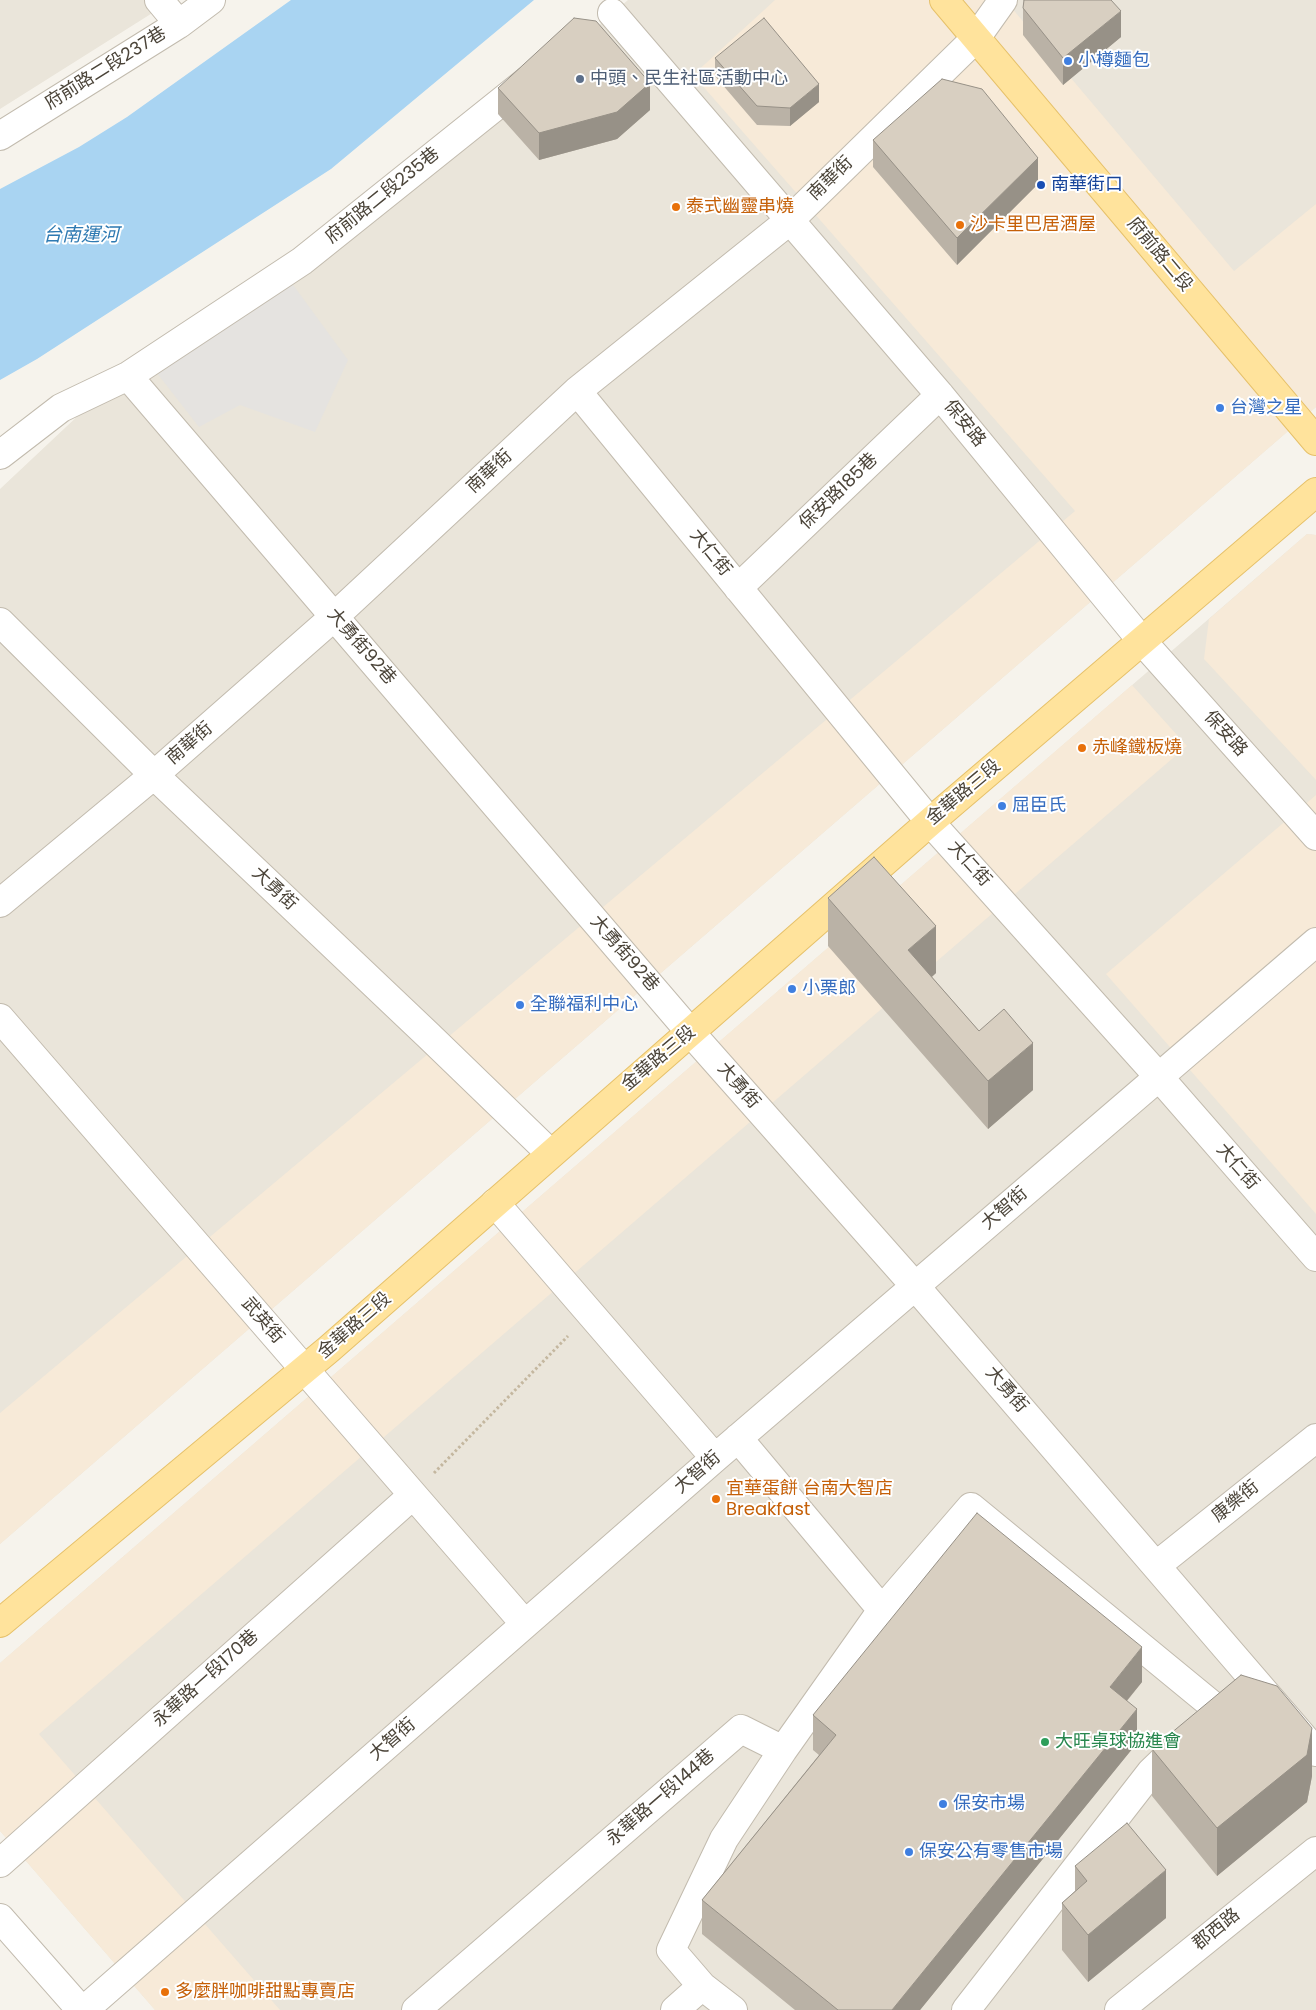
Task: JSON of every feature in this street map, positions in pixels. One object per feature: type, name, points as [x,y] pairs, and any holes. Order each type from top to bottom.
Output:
[{"type":"main road","name":"府前路二段","points":[[944,0],[1316,441]]},
{"type":"main road","name":"金華路三段","points":[[0,1623],[305,1369],[930,822],[1316,492]]},
{"type":"street","points":[[159,0],[179,24]]},
{"type":"street","name":"府前路二段237巷","points":[[0,136],[179,24],[211,0]]},
{"type":"street","name":"南華街","points":[[0,903],[154,775],[335,616],[577,391],[789,221],[976,38],[1003,0]]},
{"type":"street","name":"保安路","points":[[612,13],[940,395],[1142,641],[1316,836]]},
{"type":"street","name":"府前路二段235巷","points":[[128,376],[302,261],[550,63]]},
{"type":"street","points":[[0,455],[61,408],[128,376]]},
{"type":"street","name":"大勇街92巷","points":[[128,376],[691,1033]]},
{"type":"street","name":"大仁街","points":[[577,391],[930,822],[1159,1077],[1316,1257]]},
{"type":"street","name":"保安路185巷","points":[[738,588],[940,395]]},
{"type":"street","name":"大勇街","points":[[0,622],[154,775],[550,1153]]},
{"type":"street","name":"大智街","points":[[83,2010],[738,1438],[1316,942]]},
{"type":"street","name":"武英街","points":[[0,1018],[525,1624]]},
{"type":"street","name":"大勇街","points":[[691,1033],[915,1286],[1316,1752]]},
{"type":"street","points":[[495,1204],[715,1458]]},
{"type":"street","points":[[738,1438],[882,1610]]},
{"type":"street","name":"康樂街","points":[[1157,1565],[1316,1438]]},
{"type":"street","name":"永華路一段170巷","points":[[0,1863],[413,1495]]},
{"type":"street","points":[[733,2010],[702,1986],[671,1950],[724,1839],[783,1750],[882,1610],[970,1507],[1216,1709]]},
{"type":"street","points":[[966,2010],[1151,1772],[1216,1709],[1255,1681]]},
{"type":"street","name":"永華路一段144巷","points":[[416,2010],[741,1729],[783,1750]]},
{"type":"street","name":"郡西路","points":[[1119,2010],[1316,1851]]},
{"type":"street","points":[[0,1918],[83,2010]]},
{"type":"street","points":[[675,2010],[702,1986]]},
{"type":"path","points":[[413,1495],[590,1314]]},
{"type":"shaded area","points":[[0,0],[173,0],[0,109]]},
{"type":"shaded area","points":[[628,0],[1316,0],[1316,407],[0,1544],[0,489],[83,411],[334,253]]},
{"type":"shaded area","points":[[775,0],[1005,0],[1234,271],[1316,204],[1316,407],[0,1544],[0,1413],[1075,511],[693,75]]},
{"type":"shaded area","points":[[280,267],[348,360],[315,432],[240,405],[199,427],[146,359]]},
{"type":"shaded area","points":[[1307,534],[1316,535],[1316,2010],[155,2010],[0,1831],[0,1663]]},
{"type":"shaded area","points":[[1307,534],[1316,535],[1316,780],[1204,659],[1209,619]]},
{"type":"shaded area","points":[[1132,685],[1187,746],[39,1734],[280,2010],[155,2010],[0,1831],[0,1663]]},
{"type":"shaded area","points":[[1316,795],[1316,1214],[1106,974]]},
{"type":"water","name":"台南運河","points":[[291,0],[534,0],[331,169],[37,359],[0,380],[0,189],[79,147],[127,117]]},
{"type":"building","points":[[1024,0],[1111,0],[1121,11],[1063,58],[1023,8]]},
{"type":"building","name":"中頭、民生社區活動中心","points":[[574,18],[596,21],[650,83],[617,112],[539,133],[498,88]]},
{"type":"building","points":[[764,18],[819,84],[790,108],[757,106],[715,58]]},
{"type":"building","name":"沙卡里巴居酒屋","points":[[942,79],[982,89],[1038,158],[957,238],[873,140]]},
{"type":"building","points":[[874,857],[936,926],[908,950],[979,1031],[1004,1009],[1033,1043],[988,1081],[828,898]]},
{"type":"building","name":"保安公有零售市場","points":[[977,1513],[1142,1647],[1110,1687],[1137,1709],[892,2010],[838,2010],[702,1900],[836,1735],[813,1715]]},
{"type":"building","points":[[1241,1675],[1277,1686],[1312,1728],[1307,1755],[1217,1828],[1152,1749]]},
{"type":"building","points":[[1127,1823],[1166,1870],[1088,1935],[1062,1903],[1087,1881],[1075,1866]]},
{"type":"place","name":"小樽麵包","points":[[1068,61]]},
{"type":"place","name":"中頭、民生社區活動中心","points":[[580,79]]},
{"type":"place","name":"南華街口","points":[[1041,185]]},
{"type":"place","name":"泰式幽靈串燒","points":[[676,207]]},
{"type":"place","name":"沙卡里巴居酒屋","points":[[960,225]]},
{"type":"place","name":"台灣之星","points":[[1220,408]]},
{"type":"place","name":"赤峰鐵板燒","points":[[1082,748]]},
{"type":"place","name":"屈臣氏","points":[[1002,806]]},
{"type":"place","name":"小栗郎","points":[[792,989]]},
{"type":"place","name":"全聯福利中心","points":[[520,1005]]},
{"type":"place","name":"宜華蛋餅 台南大智店 Breakfast","points":[[716,1499]]},
{"type":"place","name":"大旺桌球協進會","points":[[1045,1742]]},
{"type":"place","name":"保安市場","points":[[943,1804]]},
{"type":"place","name":"保安公有零售市場","points":[[909,1852]]},
{"type":"place","name":"多麼胖咖啡甜點專賣店","points":[[165,1992]]}]
